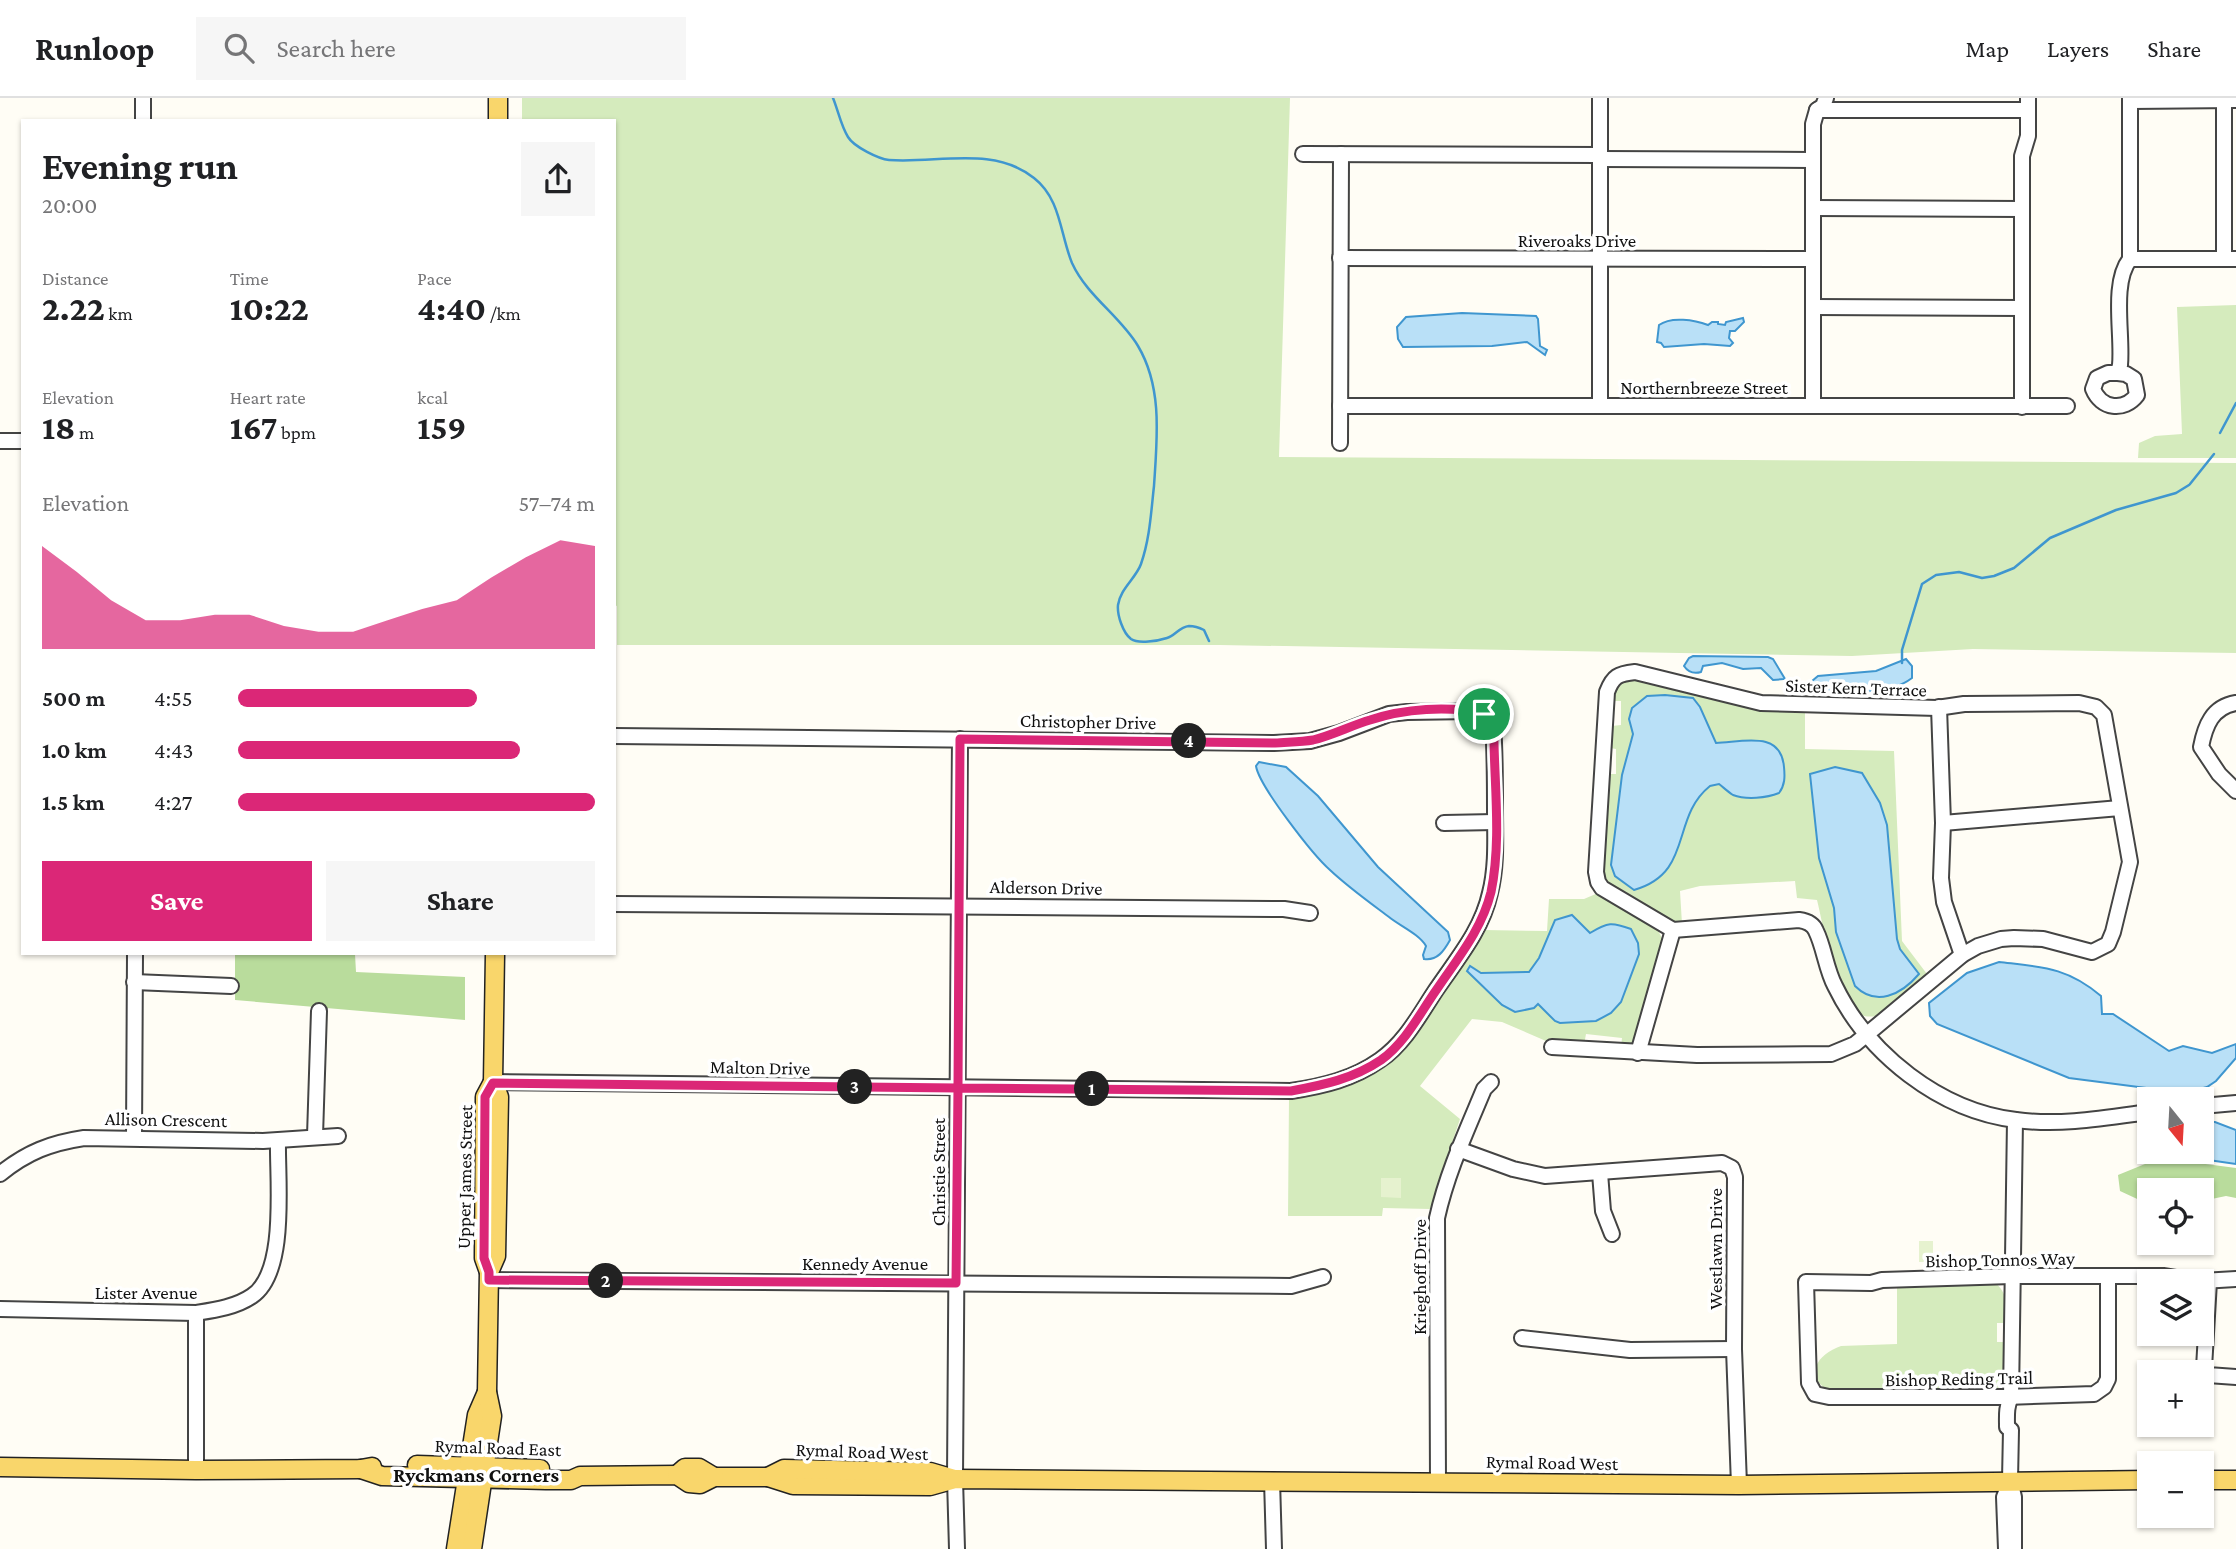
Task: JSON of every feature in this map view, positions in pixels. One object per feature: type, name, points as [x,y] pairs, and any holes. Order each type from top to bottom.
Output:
[{"type":"main road","points":[[498,98],[498,119]]},
{"type":"main road","name":"Upper James Street","points":[[456,1549],[492,1416],[487,1392],[489,1276],[484,1258],[485,1097],[493,1083],[495,955]]},
{"type":"main road","name":"Rymal Road East","points":[[0,1467],[362,1469],[382,1476],[569,1470],[580,1476]]},
{"type":"main road","name":"Rymal Road West","points":[[580,1476],[677,1475],[689,1483],[700,1484],[714,1477],[768,1477],[784,1469],[930,1472],[955,1479],[1739,1485],[2137,1480]]},
{"type":"main road","name":"Upper James Street","points":[[472,1549],[476,1472]]},
{"type":"main road","points":[[2214,1480],[2236,1480]]},
{"type":"street","points":[[143,119],[144,98]]},
{"type":"street","points":[[1600,98],[1600,406]]},
{"type":"street","points":[[2118,373],[2121,358],[2121,283],[2124,268],[2130,259],[2130,99],[2228,100],[2230,259],[2130,259]]},
{"type":"street","points":[[1813,406],[1812,160],[1813,124],[1818,102],[2028,104],[2028,136],[2022,156],[2022,407]]},
{"type":"street","points":[[1303,154],[1812,160]]},
{"type":"street","points":[[1340,443],[1341,154]]},
{"type":"street","points":[[1813,208],[2022,209]]},
{"type":"street","name":"Riveroaks Drive","points":[[1340,258],[1813,260]]},
{"type":"street","points":[[1813,307],[2022,308]]},
{"type":"street","name":"Northernbreeze Street","points":[[1340,406],[2067,407]]},
{"type":"street","points":[[0,441],[21,441]]},
{"type":"street","name":"Sister Kern Terrace","points":[[1673,930],[1602,888],[1598,882],[1596,872],[1607,692],[1612,680],[1621,674],[1635,672],[1761,703],[1939,707],[2070,702],[2093,706],[2103,713],[2106,722],[2120,808]]},
{"type":"street","points":[[2236,703],[2229,704],[2210,717],[2201,747],[2219,774],[2236,791]]},
{"type":"street","points":[[1939,707],[1941,878],[1944,902],[1962,955]]},
{"type":"street","name":"Christopher Drive","points":[[616,736],[1286,742],[1310,741],[1389,714],[1441,710],[1484,714],[1493,723],[1495,822],[1494,869],[1486,909],[1474,936],[1409,1032],[1382,1059],[1360,1072]]},
{"type":"street","name":"Christie Street","points":[[957,1549],[955,1479],[960,739]]},
{"type":"street","points":[[1552,1047],[1638,1053],[1831,1055],[1854,1044],[1962,955],[1978,946],[2001,939],[2043,939],[2092,952],[2108,944],[2128,875],[2128,848],[2120,808],[1942,823]]},
{"type":"street","points":[[1444,823],[1495,822]]},
{"type":"street","name":"Alderson Drive","points":[[616,904],[1284,909],[1310,912]]},
{"type":"street","points":[[1638,1053],[1673,930],[1799,920],[1808,922],[1816,931],[1834,985],[1866,1035],[1899,1068],[1934,1091],[1974,1111],[2015,1120],[2081,1121],[2137,1114]]},
{"type":"street","points":[[134,1138],[135,955]]},
{"type":"street","points":[[134,982],[231,986]]},
{"type":"street","points":[[315,1136],[319,1011]]},
{"type":"street","name":"Malton Drive","points":[[493,1083],[1291,1091],[1340,1081],[1360,1072]]},
{"type":"street","name":"Krieghoff Drive","points":[[1438,1482],[1437,1218],[1442,1194],[1458,1149],[1484,1089],[1491,1082]]},
{"type":"street","points":[[2214,1105],[2236,1102]]},
{"type":"street","points":[[2014,1549],[2014,1497],[2010,1480],[2011,1430],[2007,1427],[2007,1405],[2011,1397],[2015,1120]]},
{"type":"street","name":"Allison Crescent","points":[[2,1168],[56,1142],[85,1138],[278,1141],[338,1136]]},
{"type":"street","name":"Lister Avenue","points":[[0,1309],[196,1313],[225,1308],[253,1296],[270,1273],[277,1226],[278,1141]]},
{"type":"street","name":"Westlawn Drive","points":[[1458,1149],[1513,1169],[1545,1176],[1722,1163],[1732,1168],[1735,1177],[1734,1349],[1739,1485]]},
{"type":"street","points":[[1600,1173],[1603,1211],[1612,1234]]},
{"type":"street","name":"Kennedy Avenue","points":[[489,1276],[1291,1286],[1323,1277]]},
{"type":"street","name":"Bishop Tonnos Way","points":[[1807,1282],[1871,1283],[1882,1280],[2012,1276],[2137,1276]]},
{"type":"street","name":"Bishop Reding Trail","points":[[1807,1282],[1809,1383],[1815,1394],[1829,1397],[2011,1397],[2094,1394],[2104,1387],[2109,1367],[2108,1276]]},
{"type":"street","name":"Bishop Tonnos Way","points":[[2214,1280],[2236,1279]]},
{"type":"street","points":[[196,1313],[196,1470]]},
{"type":"street","points":[[1522,1338],[1630,1350],[1734,1349]]},
{"type":"street","points":[[2203,1346],[2204,1368],[2207,1375],[2236,1377]]},
{"type":"street","points":[[1272,1480],[1274,1549]]},
{"type":"street","points":[[2007,1549],[2004,1497],[2010,1480]]},
{"type":"green space","points":[[522,98],[1290,98],[1279,457],[2236,463],[2236,653],[1973,649],[1852,656],[1220,645],[617,645],[616,119],[522,119]]},
{"type":"green space","points":[[2236,305],[2236,458],[2138,458],[2139,443],[2155,436],[2182,434],[2177,307]]},
{"type":"green space","points":[[1636,677],[1753,709],[1805,710],[1805,749],[1894,751],[1902,941],[1927,974],[1876,1016],[1863,1016],[1851,1005],[1837,978],[1817,900],[1797,898],[1795,881],[1700,886],[1680,891],[1682,924],[1673,923],[1609,889],[1603,879],[1609,774],[1616,774],[1616,749],[1610,748],[1612,726],[1621,725],[1621,701],[1611,701],[1620,686]]},
{"type":"green space","points":[[1598,893],[1655,925],[1663,940],[1632,1044],[1621,1047],[1622,1038],[1586,1034],[1584,1045],[1546,1041],[1502,1022],[1472,1019],[1420,1086],[1460,1119],[1430,1209],[1383,1208],[1382,1216],[1288,1216],[1289,1097],[1332,1090],[1357,1082],[1377,1071],[1396,1055],[1429,1015],[1484,930],[1547,931],[1549,899],[1584,899]]},
{"type":"green space","points":[[235,955],[355,955],[356,972],[465,977],[465,1020],[235,1000]]},
{"type":"green space","points":[[2145,1164],[2206,1164],[2236,1168],[2236,1198],[2226,1196],[2214,1198],[2214,1178],[2137,1178],[2137,1199],[2120,1191],[2118,1175]]},
{"type":"green space","points":[[1381,1178],[1401,1178],[1401,1198],[1381,1197]]},
{"type":"green space","points":[[1919,1241],[1933,1241],[1933,1262],[1919,1262]]},
{"type":"green space","points":[[1897,1282],[1994,1282],[1999,1286],[2006,1300],[2006,1323],[1997,1323],[1997,1342],[2006,1342],[2006,1364],[2005,1377],[1998,1388],[1992,1392],[1831,1392],[1822,1386],[1817,1380],[1816,1366],[1825,1354],[1832,1350],[1841,1346],[1897,1344]]},
{"type":"water","points":[[1462,313],[1536,316],[1540,346],[1547,350],[1545,355],[1527,342],[1492,346],[1403,347],[1398,339],[1397,327],[1406,317]]},
{"type":"water","points":[[1743,318],[1744,322],[1735,331],[1730,331],[1729,338],[1733,343],[1730,346],[1704,344],[1664,347],[1657,342],[1659,325],[1664,322],[1690,320],[1708,325],[1718,322],[1725,325],[1726,322]]},
{"type":"water","points":[[1693,656],[1768,657],[1773,659],[1785,679],[1773,680],[1761,668],[1743,669],[1722,663],[1703,666],[1701,672],[1694,673],[1684,666]]},
{"type":"water","points":[[1906,659],[1912,666],[1912,678],[1879,691],[1816,690],[1812,681],[1818,676],[1876,671]]},
{"type":"water","points":[[1647,696],[1693,698],[1700,707],[1716,743],[1749,740],[1768,743],[1776,748],[1784,767],[1784,781],[1779,793],[1756,798],[1733,795],[1719,784],[1710,786],[1690,813],[1674,858],[1666,871],[1653,882],[1634,890],[1615,876],[1611,865],[1622,775],[1633,734],[1629,719],[1632,708]]},
{"type":"water","points":[[1259,762],[1286,767],[1318,796],[1378,867],[1448,932],[1450,940],[1440,954],[1424,959],[1426,946],[1419,938],[1359,894],[1322,862],[1266,789],[1256,766]]},
{"type":"water","points":[[1835,767],[1862,773],[1880,803],[1887,825],[1897,939],[1900,949],[1919,974],[1904,988],[1888,996],[1871,996],[1855,986],[1836,932],[1834,908],[1819,858],[1810,774]]},
{"type":"water","points":[[1572,915],[1590,933],[1610,924],[1631,929],[1638,943],[1639,954],[1621,1002],[1611,1013],[1596,1021],[1560,1023],[1538,1004],[1534,1008],[1515,1012],[1502,1005],[1467,971],[1470,966],[1481,973],[1529,972],[1539,958],[1555,920]]},
{"type":"water","points":[[1999,962],[2053,970],[2077,979],[2101,996],[2102,1014],[2113,1014],[2169,1051],[2183,1046],[2212,1053],[2236,1044],[2236,1058],[2216,1081],[2207,1087],[2139,1087],[2069,1078],[1937,1024],[1930,1016],[1929,1003],[1967,973]]},
{"type":"water","points":[[2214,1122],[2236,1130],[2236,1164],[2214,1161]]},
{"type":"waterway","points":[[833,98],[848,137],[873,155],[889,160],[907,161],[964,158],[1001,162],[1034,178],[1050,196],[1078,275],[1131,335],[1146,362],[1155,396],[1156,450],[1150,525],[1141,564],[1119,599],[1121,624],[1125,633],[1138,641],[1167,638],[1189,626],[1204,630],[1209,641]]},
{"type":"waterway","points":[[2220,433],[2236,403]]},
{"type":"waterway","points":[[2190,484],[2214,454]]},
{"type":"waterway","points":[[1902,663],[1902,650],[1922,584],[1936,575],[1959,572],[1982,578],[1994,576],[2014,568],[2050,538],[2116,510],[2176,493],[2189,485]]},
{"type":"district","name":"Ryckmans Corners","points":[[476,1475]]},
{"type":"route","points":[[1484,714],[1441,710],[1389,714],[1310,741],[1275,743],[1217,740],[960,739],[958,1088],[493,1083],[485,1097],[484,1258],[489,1280],[956,1283],[958,1088],[1291,1091],[1340,1081],[1360,1072],[1382,1059],[1409,1032],[1474,936],[1486,909],[1494,869],[1495,822],[1493,723],[1484,714]]}]
